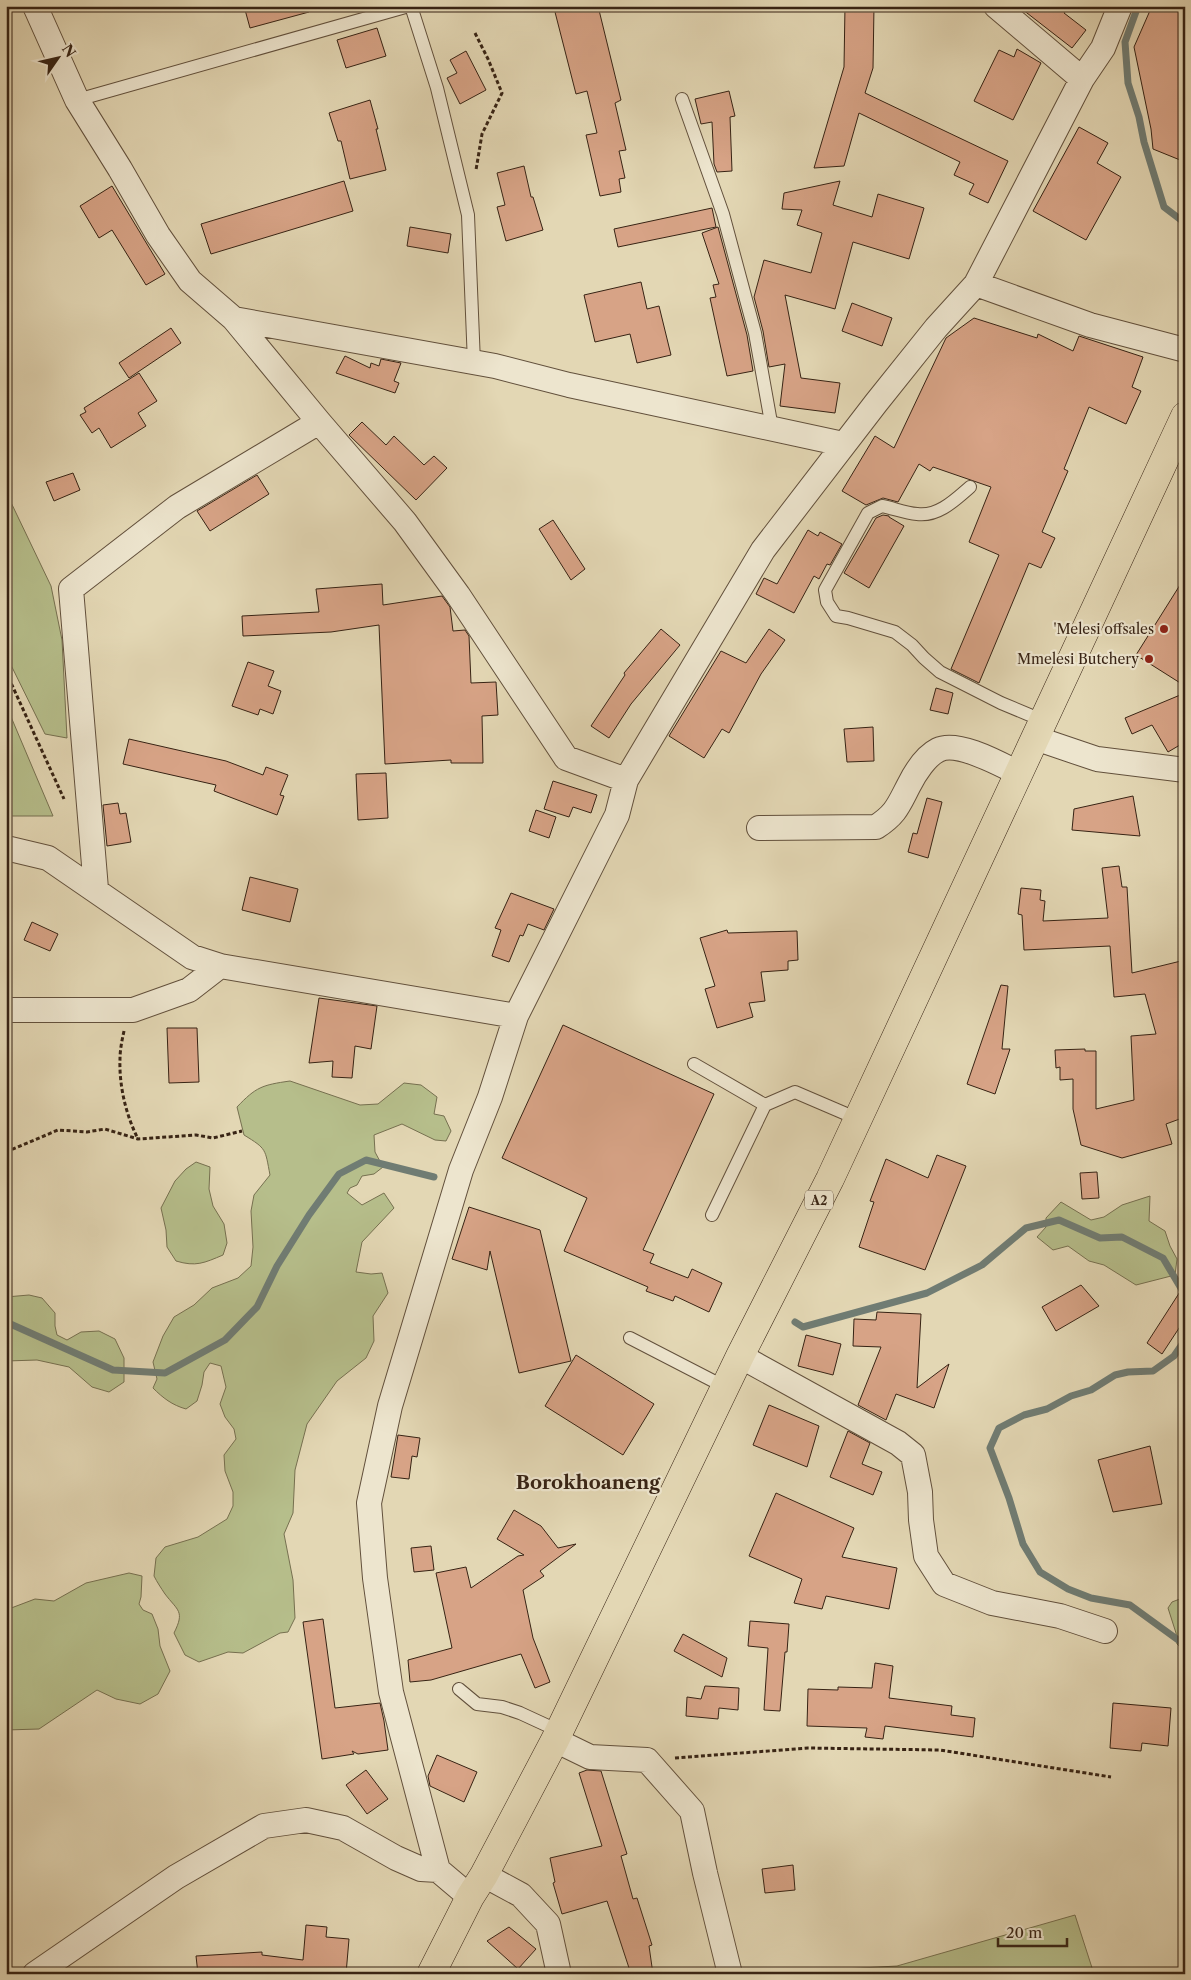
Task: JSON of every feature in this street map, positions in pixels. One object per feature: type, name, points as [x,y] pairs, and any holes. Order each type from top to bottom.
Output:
[{"type":"main road","name":"A2","points":[[431,1974],[557,1736],[740,1356],[830,1179],[1185,416]]},
{"type":"street","points":[[34,6],[77,100],[158,234],[190,281],[234,319],[405,522],[458,595],[566,758],[626,780]]},
{"type":"street","points":[[996,6],[1082,79]]},
{"type":"street","points":[[438,1870],[390,1692],[375,1578],[369,1503],[398,1378],[461,1170],[490,1097],[516,1016],[617,815],[626,780],[763,550],[843,444],[936,328],[976,284],[1082,79],[1103,48],[1120,6]]},
{"type":"street","points":[[976,284],[1090,326],[1185,350]]},
{"type":"street","points":[[234,319],[474,363],[843,444]]},
{"type":"street","points":[[96,889],[71,589],[178,507],[319,422]]},
{"type":"street","points":[[1040,729],[1097,759],[1185,770]]},
{"type":"street","points":[[759,828],[876,827],[891,818],[918,771],[928,758],[939,749],[956,747],[983,756],[1018,773]]},
{"type":"street","points":[[6,848],[48,858],[96,889],[131,916],[192,957],[220,966],[516,1016]]},
{"type":"street","points":[[6,1010],[134,1010],[189,990],[220,966]]},
{"type":"street","points":[[740,1356],[898,1443],[913,1455],[920,1492],[920,1520],[926,1556],[944,1584],[992,1603],[1060,1616],[1105,1631]]},
{"type":"street","points":[[557,1736],[590,1757],[647,1760],[692,1811],[704,1873],[730,1974]]},
{"type":"street","points":[[35,1974],[176,1877],[264,1826],[306,1820],[343,1828],[396,1858],[421,1869],[438,1870],[477,1886],[521,1895],[548,1924],[559,1974]]},
{"type":"lane","points":[[77,100],[410,6],[437,88],[468,215],[474,363]]},
{"type":"lane","points":[[682,99],[723,214],[755,333],[772,428]]},
{"type":"lane","points":[[970,488],[935,512],[918,514],[882,506],[868,513],[825,590],[827,602],[836,616],[895,632],[912,645],[940,672],[1001,703],[1040,729]]},
{"type":"lane","points":[[694,1064],[765,1105]]},
{"type":"lane","points":[[712,1215],[765,1105],[795,1092],[858,1118]]},
{"type":"lane","points":[[630,1338],[725,1387]]},
{"type":"lane","points":[[459,1689],[477,1704],[502,1707],[557,1736]]},
{"type":"path","points":[[462,191],[476,172],[482,134],[502,93],[475,33]]},
{"type":"path","points":[[6,672],[64,800]]},
{"type":"path","points":[[115,1010],[124,1028],[120,1059],[122,1087],[128,1119],[138,1139]]},
{"type":"path","points":[[6,1152],[58,1130],[87,1132],[105,1129],[138,1139],[196,1135],[214,1138],[242,1131]]},
{"type":"path","points":[[647,1760],[808,1748],[940,1750],[1111,1777]]},
{"type":"green space","points":[[6,492],[51,586],[62,640],[67,738],[45,734],[6,655]]},
{"type":"green space","points":[[6,705],[53,816],[6,816]]},
{"type":"green space","points":[[290,1081],[360,1105],[378,1104],[404,1083],[421,1085],[437,1097],[434,1114],[444,1116],[451,1131],[446,1141],[435,1140],[402,1124],[374,1135],[375,1152],[383,1167],[374,1174],[362,1176],[357,1185],[350,1188],[347,1193],[362,1205],[384,1193],[394,1208],[362,1242],[356,1272],[382,1273],[388,1293],[373,1316],[374,1341],[366,1358],[337,1381],[307,1424],[295,1470],[293,1513],[284,1534],[293,1580],[295,1618],[288,1632],[280,1633],[243,1653],[228,1652],[199,1662],[185,1655],[174,1633],[179,1615],[154,1576],[156,1558],[165,1547],[198,1537],[227,1519],[233,1506],[233,1492],[225,1471],[224,1455],[236,1439],[234,1429],[225,1417],[220,1404],[226,1387],[221,1366],[210,1363],[204,1372],[197,1401],[186,1409],[168,1401],[153,1388],[157,1379],[153,1362],[163,1336],[174,1317],[194,1305],[212,1288],[238,1278],[251,1266],[253,1247],[251,1211],[254,1195],[270,1175],[264,1150],[244,1135],[237,1107],[249,1095],[260,1088]]},
{"type":"green space","points":[[196,1162],[210,1167],[209,1189],[213,1206],[224,1224],[227,1243],[223,1255],[205,1262],[189,1264],[176,1261],[167,1247],[166,1230],[161,1208],[175,1181],[186,1169]]},
{"type":"green space","points":[[1150,1196],[1149,1221],[1165,1231],[1177,1259],[1175,1275],[1136,1285],[1104,1265],[1089,1261],[1068,1246],[1053,1250],[1037,1237],[1046,1227],[1046,1218],[1061,1202],[1091,1220],[1104,1217],[1122,1205]]},
{"type":"green space","points":[[29,1295],[42,1298],[55,1313],[57,1335],[67,1340],[81,1332],[99,1331],[115,1339],[124,1358],[124,1382],[109,1392],[92,1387],[69,1367],[37,1360],[6,1361],[6,1297]]},
{"type":"green space","points":[[129,1573],[142,1576],[139,1604],[143,1610],[152,1614],[158,1629],[160,1646],[170,1671],[158,1694],[140,1704],[116,1699],[97,1690],[39,1729],[6,1730],[6,1610],[35,1599],[54,1601],[86,1583]]},
{"type":"green space","points":[[1185,1597],[1185,1652],[1177,1644],[1176,1633],[1168,1608],[1172,1602]]},
{"type":"green space","points":[[1075,1915],[1094,1974],[770,1973],[897,1966]]},
{"type":"building","points":[[244,6],[308,6],[309,12],[250,28]]},
{"type":"building","points":[[576,6],[598,6],[621,100],[615,103],[626,150],[619,151],[625,178],[619,179],[621,192],[600,196],[586,135],[597,133],[587,91],[576,94],[555,12]]},
{"type":"building","points":[[845,6],[874,6],[873,68],[865,93],[1008,161],[988,203],[969,194],[974,184],[954,175],[960,162],[859,113],[844,166],[814,168],[844,67]]},
{"type":"building","points":[[1018,6],[1069,6],[1064,13],[1086,30],[1072,48]]},
{"type":"building","points":[[1152,6],[1185,6],[1185,162],[1153,149],[1151,129],[1134,47]]},
{"type":"building","points":[[377,28],[386,56],[346,68],[337,40]]},
{"type":"building","points":[[1017,49],[1041,63],[1013,120],[974,101],[999,50],[1014,57]]},
{"type":"building","points":[[466,51],[486,90],[460,104],[447,78],[457,73],[450,60]]},
{"type":"building","points":[[729,91],[735,116],[730,117],[732,171],[717,172],[714,164],[712,122],[701,124],[695,99]]},
{"type":"building","points":[[370,100],[386,170],[350,179],[341,141],[338,141],[329,113]]},
{"type":"building","points":[[1079,127],[1108,143],[1097,163],[1121,177],[1086,240],[1033,211]]},
{"type":"building","points":[[524,166],[531,197],[533,197],[543,230],[506,241],[497,207],[505,205],[497,173]]},
{"type":"building","points":[[344,181],[353,211],[211,254],[201,224]]},
{"type":"building","points":[[840,181],[833,205],[872,217],[878,194],[924,208],[909,259],[853,242],[835,309],[785,295],[801,378],[840,383],[835,413],[780,406],[785,364],[769,367],[763,331],[754,297],[764,260],[811,273],[822,233],[797,225],[802,210],[782,209],[784,193]]},
{"type":"building","points":[[112,186],[165,274],[146,285],[112,230],[99,238],[80,206]]},
{"type":"building","points":[[712,208],[716,227],[618,247],[614,229]]},
{"type":"building","points":[[410,227],[451,234],[448,253],[407,246]]},
{"type":"building","points":[[718,227],[747,335],[753,371],[727,376],[710,298],[716,297],[713,285],[719,284],[702,233]]},
{"type":"building","points":[[641,282],[647,309],[659,306],[671,355],[637,363],[630,334],[595,342],[584,295]]},
{"type":"building","points":[[852,303],[892,318],[882,346],[842,331]]},
{"type":"building","points":[[974,318],[1037,338],[1038,334],[1073,351],[1079,336],[1143,357],[1132,387],[1141,391],[1126,424],[1089,407],[1064,469],[1068,471],[1042,532],[1055,538],[1041,568],[1029,563],[979,683],[951,669],[999,555],[969,542],[991,487],[933,467],[930,471],[919,464],[898,502],[883,498],[866,505],[842,491],[875,436],[894,448],[946,338]]},
{"type":"building","points":[[171,328],[181,343],[129,378],[119,363]]},
{"type":"building","points":[[345,356],[370,368],[371,363],[379,366],[381,359],[401,363],[394,381],[399,383],[395,393],[336,373]]},
{"type":"building","points":[[139,373],[157,401],[138,413],[146,426],[111,448],[99,428],[92,433],[80,415],[86,412],[84,408]]},
{"type":"building","points":[[362,422],[386,445],[394,436],[424,465],[434,456],[447,468],[416,500],[349,435]]},
{"type":"building","points":[[73,473],[80,490],[54,501],[46,482]]},
{"type":"building","points":[[257,475],[269,494],[210,531],[197,511]]},
{"type":"building","points":[[883,515],[889,516],[904,526],[869,588],[844,573],[876,518]]},
{"type":"building","points":[[553,520],[585,569],[571,580],[539,529]]},
{"type":"building","points":[[808,530],[818,536],[820,532],[842,544],[830,565],[827,564],[819,579],[814,576],[794,613],[756,594],[764,578],[777,584]]},
{"type":"building","points":[[1185,577],[1185,686],[1136,655]]},
{"type":"building","points":[[382,584],[383,605],[442,596],[450,607],[453,631],[465,630],[469,636],[471,683],[496,682],[498,715],[482,716],[483,763],[451,763],[451,760],[385,764],[379,625],[331,632],[243,636],[242,616],[319,612],[316,589]]},
{"type":"building","points":[[661,629],[680,645],[631,704],[609,738],[591,726],[625,675],[624,673]]},
{"type":"building","points":[[769,629],[785,640],[761,674],[729,733],[722,729],[704,758],[669,736],[721,651],[746,663]]},
{"type":"building","points":[[248,662],[274,671],[268,686],[281,691],[273,714],[260,709],[258,715],[232,706]]},
{"type":"building","points":[[936,688],[953,693],[948,714],[930,710]]},
{"type":"building","points":[[1185,693],[1185,742],[1168,752],[1152,725],[1132,734],[1125,718]]},
{"type":"building","points":[[873,727],[874,761],[847,762],[844,729]]},
{"type":"building","points":[[129,739],[226,761],[263,775],[266,767],[288,775],[280,795],[284,796],[277,815],[214,791],[216,785],[123,764]]},
{"type":"building","points":[[386,773],[388,818],[358,820],[356,774]]},
{"type":"building","points":[[553,781],[597,795],[591,813],[573,807],[569,817],[544,809]]},
{"type":"building","points":[[1133,796],[1140,836],[1072,830],[1074,809]]},
{"type":"building","points":[[927,798],[942,802],[928,858],[908,852],[913,833],[917,834]]},
{"type":"building","points":[[118,803],[120,814],[126,813],[131,842],[107,846],[103,805]]},
{"type":"building","points":[[536,810],[556,817],[549,838],[529,831]]},
{"type":"building","points":[[1119,866],[1122,887],[1127,887],[1132,973],[1185,960],[1185,1117],[1166,1124],[1172,1144],[1122,1158],[1081,1145],[1073,1109],[1073,1079],[1060,1080],[1060,1067],[1056,1068],[1055,1050],[1085,1049],[1085,1051],[1096,1051],[1096,1109],[1134,1100],[1131,1036],[1156,1034],[1145,994],[1114,997],[1110,946],[1024,950],[1022,915],[1018,914],[1021,888],[1041,890],[1040,900],[1045,901],[1043,921],[1108,918],[1102,868]]},
{"type":"building","points":[[250,877],[298,889],[290,922],[242,910]]},
{"type":"building","points":[[511,893],[554,909],[544,930],[528,924],[523,936],[520,935],[509,962],[492,956],[501,930],[495,928]]},
{"type":"building","points":[[32,922],[58,934],[50,951],[24,940]]},
{"type":"building","points":[[727,930],[728,933],[797,931],[798,960],[788,961],[788,970],[761,972],[765,1001],[749,1003],[753,1017],[717,1028],[705,989],[715,986],[700,938]]},
{"type":"building","points":[[1001,985],[1008,986],[1002,1049],[1010,1049],[995,1094],[967,1084]]},
{"type":"building","points":[[319,998],[377,1006],[371,1049],[355,1046],[352,1078],[332,1077],[333,1061],[309,1063]]},
{"type":"building","points":[[563,1025],[714,1094],[643,1250],[654,1254],[650,1263],[688,1278],[692,1269],[722,1283],[709,1312],[675,1296],[673,1301],[646,1291],[648,1287],[564,1251],[587,1198],[502,1158]]},
{"type":"building","points":[[167,1028],[197,1028],[199,1082],[169,1083]]},
{"type":"building","points":[[937,1155],[966,1166],[925,1270],[859,1247],[874,1202],[870,1201],[886,1159],[928,1178]]},
{"type":"building","points":[[1097,1172],[1099,1198],[1082,1199],[1080,1173]]},
{"type":"building","points":[[469,1207],[540,1230],[571,1361],[519,1373],[490,1251],[487,1270],[452,1259]]},
{"type":"building","points":[[1185,1284],[1185,1319],[1162,1354],[1147,1343]]},
{"type":"building","points":[[1081,1285],[1099,1306],[1056,1331],[1042,1307]]},
{"type":"building","points":[[877,1312],[921,1314],[917,1388],[949,1364],[934,1408],[896,1394],[886,1420],[858,1405],[881,1347],[853,1346],[854,1319],[876,1320]]},
{"type":"building","points":[[806,1335],[841,1344],[833,1375],[798,1366]]},
{"type":"building","points":[[576,1355],[654,1404],[623,1455],[545,1406]]},
{"type":"building","points":[[769,1405],[819,1426],[807,1467],[753,1445]]},
{"type":"building","points":[[848,1431],[870,1443],[862,1464],[882,1472],[873,1495],[830,1477]]},
{"type":"building","points":[[398,1435],[420,1438],[417,1457],[412,1456],[409,1479],[391,1477]]},
{"type":"building","points":[[1150,1446],[1162,1504],[1113,1512],[1098,1460]]},
{"type":"building","points":[[776,1493],[854,1528],[842,1557],[897,1568],[889,1609],[826,1596],[822,1609],[794,1603],[802,1579],[749,1556]]},
{"type":"building","points":[[514,1510],[541,1526],[558,1548],[576,1544],[540,1571],[544,1576],[523,1590],[533,1638],[550,1682],[535,1688],[521,1654],[431,1680],[410,1682],[408,1660],[452,1648],[436,1573],[466,1567],[471,1588],[518,1556],[524,1555],[497,1539]]},
{"type":"building","points":[[431,1546],[434,1570],[414,1572],[411,1548]]},
{"type":"building","points":[[323,1619],[335,1708],[380,1703],[388,1750],[358,1754],[352,1751],[354,1754],[322,1759],[303,1622]]},
{"type":"building","points":[[750,1621],[789,1624],[780,1711],[764,1710],[768,1648],[748,1646]]},
{"type":"building","points":[[683,1634],[727,1658],[722,1677],[674,1651]]},
{"type":"building","points":[[875,1663],[893,1666],[889,1698],[952,1706],[951,1715],[975,1718],[973,1737],[885,1726],[883,1739],[865,1737],[867,1728],[807,1726],[808,1689],[838,1690],[838,1687],[872,1688]]},
{"type":"building","points":[[705,1686],[739,1688],[738,1710],[719,1708],[718,1719],[686,1716],[687,1697],[701,1699]]},
{"type":"building","points":[[1113,1703],[1171,1708],[1168,1746],[1142,1743],[1141,1751],[1110,1748]]},
{"type":"building","points":[[437,1755],[477,1772],[464,1802],[430,1786],[428,1776]]},
{"type":"building","points":[[366,1770],[388,1799],[367,1814],[346,1785]]},
{"type":"building","points":[[587,1770],[601,1771],[627,1854],[621,1856],[633,1899],[637,1898],[652,1945],[649,1946],[653,1974],[631,1974],[607,1901],[562,1914],[553,1883],[555,1882],[550,1858],[602,1846],[579,1773]]},
{"type":"building","points":[[793,1865],[795,1890],[765,1893],[762,1869]]},
{"type":"building","points":[[306,1925],[327,1927],[326,1937],[349,1939],[346,1974],[315,1971],[315,1974],[198,1974],[196,1956],[262,1952],[262,1955],[303,1960]]},
{"type":"building","points":[[509,1927],[536,1949],[518,1969],[487,1941]]},
{"type":"waterway","points":[[1138,6],[1125,42],[1128,83],[1164,207],[1185,223]]},
{"type":"waterway","points":[[6,1322],[113,1370],[165,1373],[225,1340],[257,1307],[277,1266],[309,1215],[339,1174],[366,1160],[434,1177]]},
{"type":"waterway","points":[[795,1322],[803,1327],[927,1293],[982,1265],[1026,1228],[1059,1220],[1100,1238],[1122,1237],[1163,1258],[1185,1295]]},
{"type":"waterway","points":[[1185,1340],[1174,1356],[1153,1371],[1128,1372],[1115,1375],[1091,1390],[1071,1396],[1047,1409],[1024,1415],[999,1428],[990,1448],[1009,1498],[1023,1544],[1040,1572],[1068,1589],[1091,1598],[1130,1605],[1185,1645]]},
{"type":"place","name":"'Melesi offsales","points":[[1164,629]]},
{"type":"place","name":"Mmelesi Butchery","points":[[1149,659]]},
{"type":"district","name":"Borokhoaneng","points":[[588,1482]]}]
